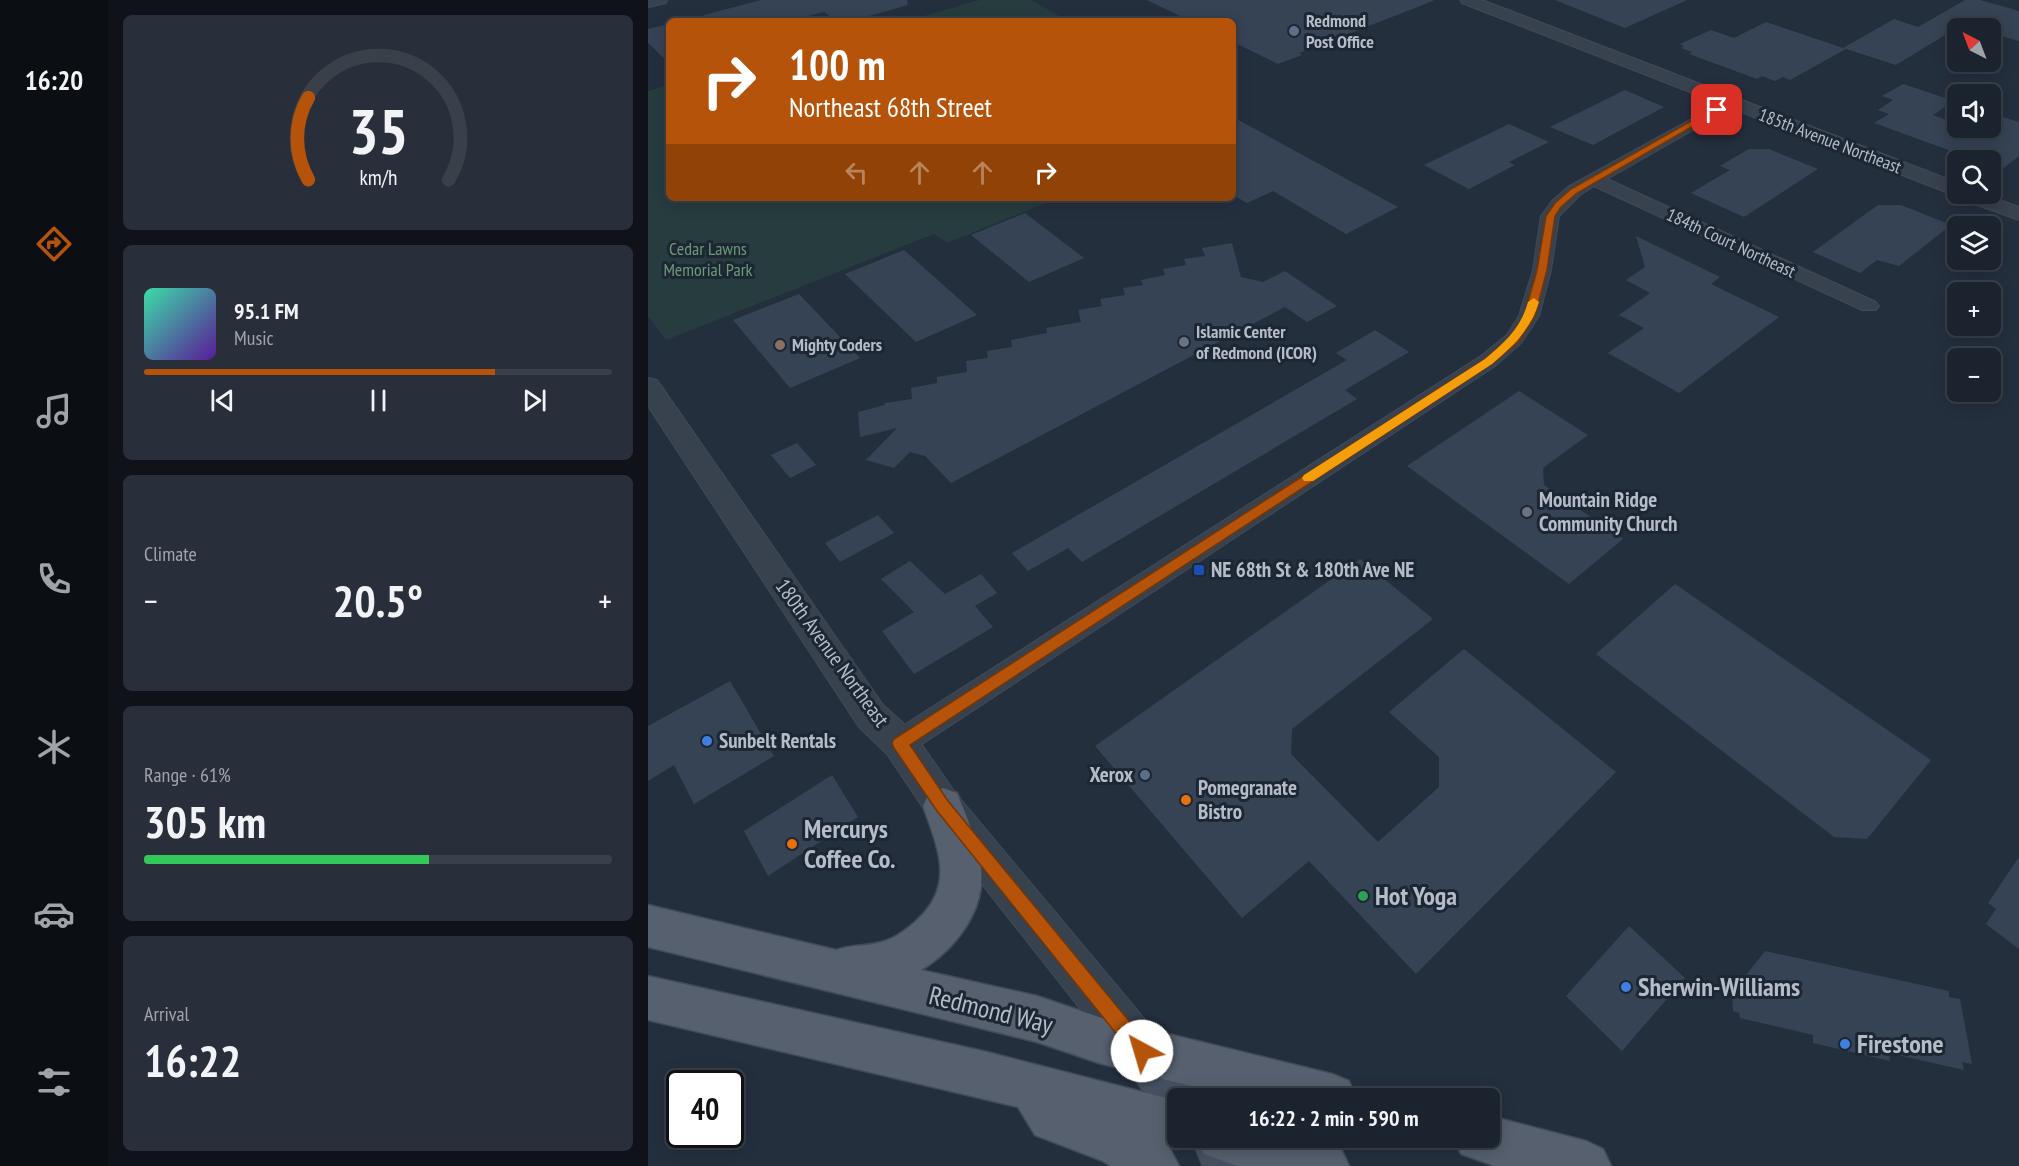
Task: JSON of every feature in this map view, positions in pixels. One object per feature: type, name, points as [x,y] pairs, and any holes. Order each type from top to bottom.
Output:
[{"type":"main road","points":[[820,969],[871,966],[890,962],[911,951],[942,926],[960,891],[956,843],[943,806]]},
{"type":"main road","name":"Redmond Way","points":[[648,926],[820,969],[1037,1019],[1142,1051],[1292,1088]]},
{"type":"main road","points":[[648,998],[1033,1087],[1167,1122]]},
{"type":"main road","points":[[1142,1051],[1173,1088]]},
{"type":"main road","points":[[1033,1087],[1052,1118],[1118,1142],[1154,1166]]},
{"type":"main road","points":[[1500,1143],[1586,1166]]},
{"type":"main road","points":[[1220,1148],[1229,1166]]},
{"type":"main road","points":[[1228,1148],[1248,1166]]},
{"type":"main road","points":[[1260,1148],[1324,1166]]},
{"type":"street","points":[[648,3],[661,0]]},
{"type":"street","name":"185th Avenue Northeast","points":[[1468,0],[1947,186]]},
{"type":"street","points":[[900,743],[1488,362],[1514,339],[1530,316],[1542,270],[1550,216],[1558,205],[1574,191],[1730,103]]},
{"type":"street","name":"184th Court Northeast","points":[[1594,180],[1869,306]]},
{"type":"street","points":[[1992,204],[2019,214]]},
{"type":"street","name":"180th Avenue Northeast","points":[[648,386],[871,716],[900,743],[943,806],[1142,1051]]},
{"type":"green space","points":[[979,0],[1031,0],[1064,18],[917,18]]},
{"type":"green space","name":"Cedar Lawns Memorial Park","points":[[666,86],[666,201],[1051,201],[947,243],[934,234],[666,340],[648,316],[648,91]]},
{"type":"building","points":[[761,0],[907,0],[908,5],[862,18],[832,18],[824,12],[801,18],[704,18],[704,15]]},
{"type":"building","name":"Redmond Post Office","points":[[1147,0],[1433,0],[1299,53],[1302,55],[1278,64],[1236,43],[1236,18],[1184,18]]},
{"type":"building","points":[[1555,0],[1687,0],[1625,28]]},
{"type":"building","points":[[1965,0],[1980,0],[2019,11],[2019,41],[2001,36],[2001,18],[1947,18],[1947,34],[1896,65],[1843,48],[1894,19],[1918,27]]},
{"type":"building","points":[[1766,22],[1846,49],[1790,80],[1783,77],[1775,81],[1762,76],[1757,79],[1689,54],[1692,52],[1681,48],[1684,46],[1680,44],[1711,30],[1734,38]]},
{"type":"building","points":[[666,25],[666,60],[648,43],[648,29]]},
{"type":"building","points":[[1903,84],[1947,99],[1947,106],[1933,115],[1947,120],[1947,138],[2001,138],[2001,116],[2019,122],[2019,156],[2001,170],[2001,150],[1948,150],[1874,123],[1889,114],[1878,110],[1893,100],[1882,96]]},
{"type":"building","points":[[1625,90],[1664,107],[1593,145],[1550,127]]},
{"type":"building","points":[[1236,119],[1398,207],[1346,234],[1273,191],[1247,203],[1236,197]]},
{"type":"building","points":[[1509,124],[1549,142],[1509,162],[1515,165],[1469,189],[1424,165]]},
{"type":"building","points":[[1749,149],[1769,149],[1818,169],[1744,217],[1691,193],[1730,170],[1720,166]]},
{"type":"building","points":[[1878,205],[1901,205],[1947,223],[1947,228],[1899,266],[1877,260],[1860,273],[1813,252]]},
{"type":"building","points":[[1025,213],[1084,258],[1029,282],[971,235]]},
{"type":"building","points":[[1636,236],[1720,277],[1711,284],[1779,317],[1679,393],[1608,353],[1644,328],[1619,315],[1650,293],[1626,280],[1645,267]]},
{"type":"building","points":[[1232,243],[1241,277],[1263,282],[1285,271],[1337,306],[1307,322],[1285,307],[951,483],[925,456],[910,452],[894,468],[866,460],[897,428],[860,437],[858,412],[885,405],[885,403],[912,399],[911,388],[937,383],[937,377],[967,372],[966,361],[988,358],[987,351],[1012,347],[1011,340],[1047,333],[1046,328],[1081,322],[1078,310],[1102,306],[1100,299],[1125,295],[1123,288],[1143,285],[1141,280],[1165,275],[1163,269],[1186,265],[1184,259],[1205,256],[1202,248]]},
{"type":"building","points":[[904,250],[977,315],[916,342],[845,274]]},
{"type":"building","points":[[799,294],[860,358],[790,388],[733,320]]},
{"type":"building","points":[[1375,330],[1409,352],[1345,390],[1357,399],[1082,562],[1068,548],[1028,571],[1012,553],[1347,360],[1336,353]]},
{"type":"building","name":"Mountain Ridge Community Church","points":[[1519,391],[1588,435],[1543,468],[1544,485],[1623,539],[1569,584],[1407,466]]},
{"type":"building","points":[[797,443],[816,465],[790,478],[771,455]]},
{"type":"building","points":[[878,515],[894,533],[840,562],[825,543]]},
{"type":"building","points":[[1360,559],[1433,619],[1292,729],[1291,754],[1378,842],[1439,787],[1439,757],[1389,712],[1464,649],[1616,772],[1416,974],[1309,861],[1242,918],[1095,746]]},
{"type":"building","points":[[910,561],[945,594],[981,574],[997,593],[975,606],[993,627],[914,674],[882,631],[914,612],[881,579]]},
{"type":"building","points":[[1675,584],[1931,760],[1867,839],[1834,837],[1596,654]]},
{"type":"building","name":"Sunbelt Rentals","points":[[730,681],[774,756],[694,804],[674,765],[648,781],[648,726]]},
{"type":"building","points":[[832,775],[858,817],[768,876],[744,831]]},
{"type":"building","points":[[2019,857],[2019,949],[1986,924],[1996,909],[1988,903]]},
{"type":"building","name":"Sherwin-Williams","points":[[1629,926],[1685,978],[1622,1051],[1566,996]]},
{"type":"building","points":[[1765,951],[1949,991],[1949,997],[1960,999],[1972,1064],[1962,1062],[1964,1070],[1889,1053],[1890,1061],[1813,1043],[1813,1035],[1740,1018],[1739,1013],[1733,1011],[1732,993]]},
{"type":"slow traffic","points":[[1308,478],[1488,362],[1514,339],[1530,316],[1534,302]]},
{"type":"place","name":"Redmond Post Office","points":[[1294,31]]},
{"type":"place","name":"Islamic Center of Redmond (ICOR)","points":[[1184,342]]},
{"type":"place","name":"Mighty Coders","points":[[780,345]]},
{"type":"place","name":"Mountain Ridge Community Church","points":[[1527,512]]},
{"type":"place","name":"NE 68th St & 180th Ave NE","points":[[1199,570]]},
{"type":"place","name":"Sunbelt Rentals","points":[[707,741]]},
{"type":"place","name":"Xerox","points":[[1145,775]]},
{"type":"place","name":"Pomegranate Bistro","points":[[1186,800]]},
{"type":"place","name":"Mercurys Coffee Co.","points":[[792,844]]},
{"type":"place","name":"Hot Yoga","points":[[1363,896]]},
{"type":"place","name":"Sherwin-Williams","points":[[1626,987]]},
{"type":"place","name":"Firestone","points":[[1845,1044]]},
{"type":"route","points":[[1142,1051],[943,806],[900,743],[1488,362],[1514,339],[1530,316],[1542,270],[1550,216],[1558,205],[1574,191],[1717,110]]}]
